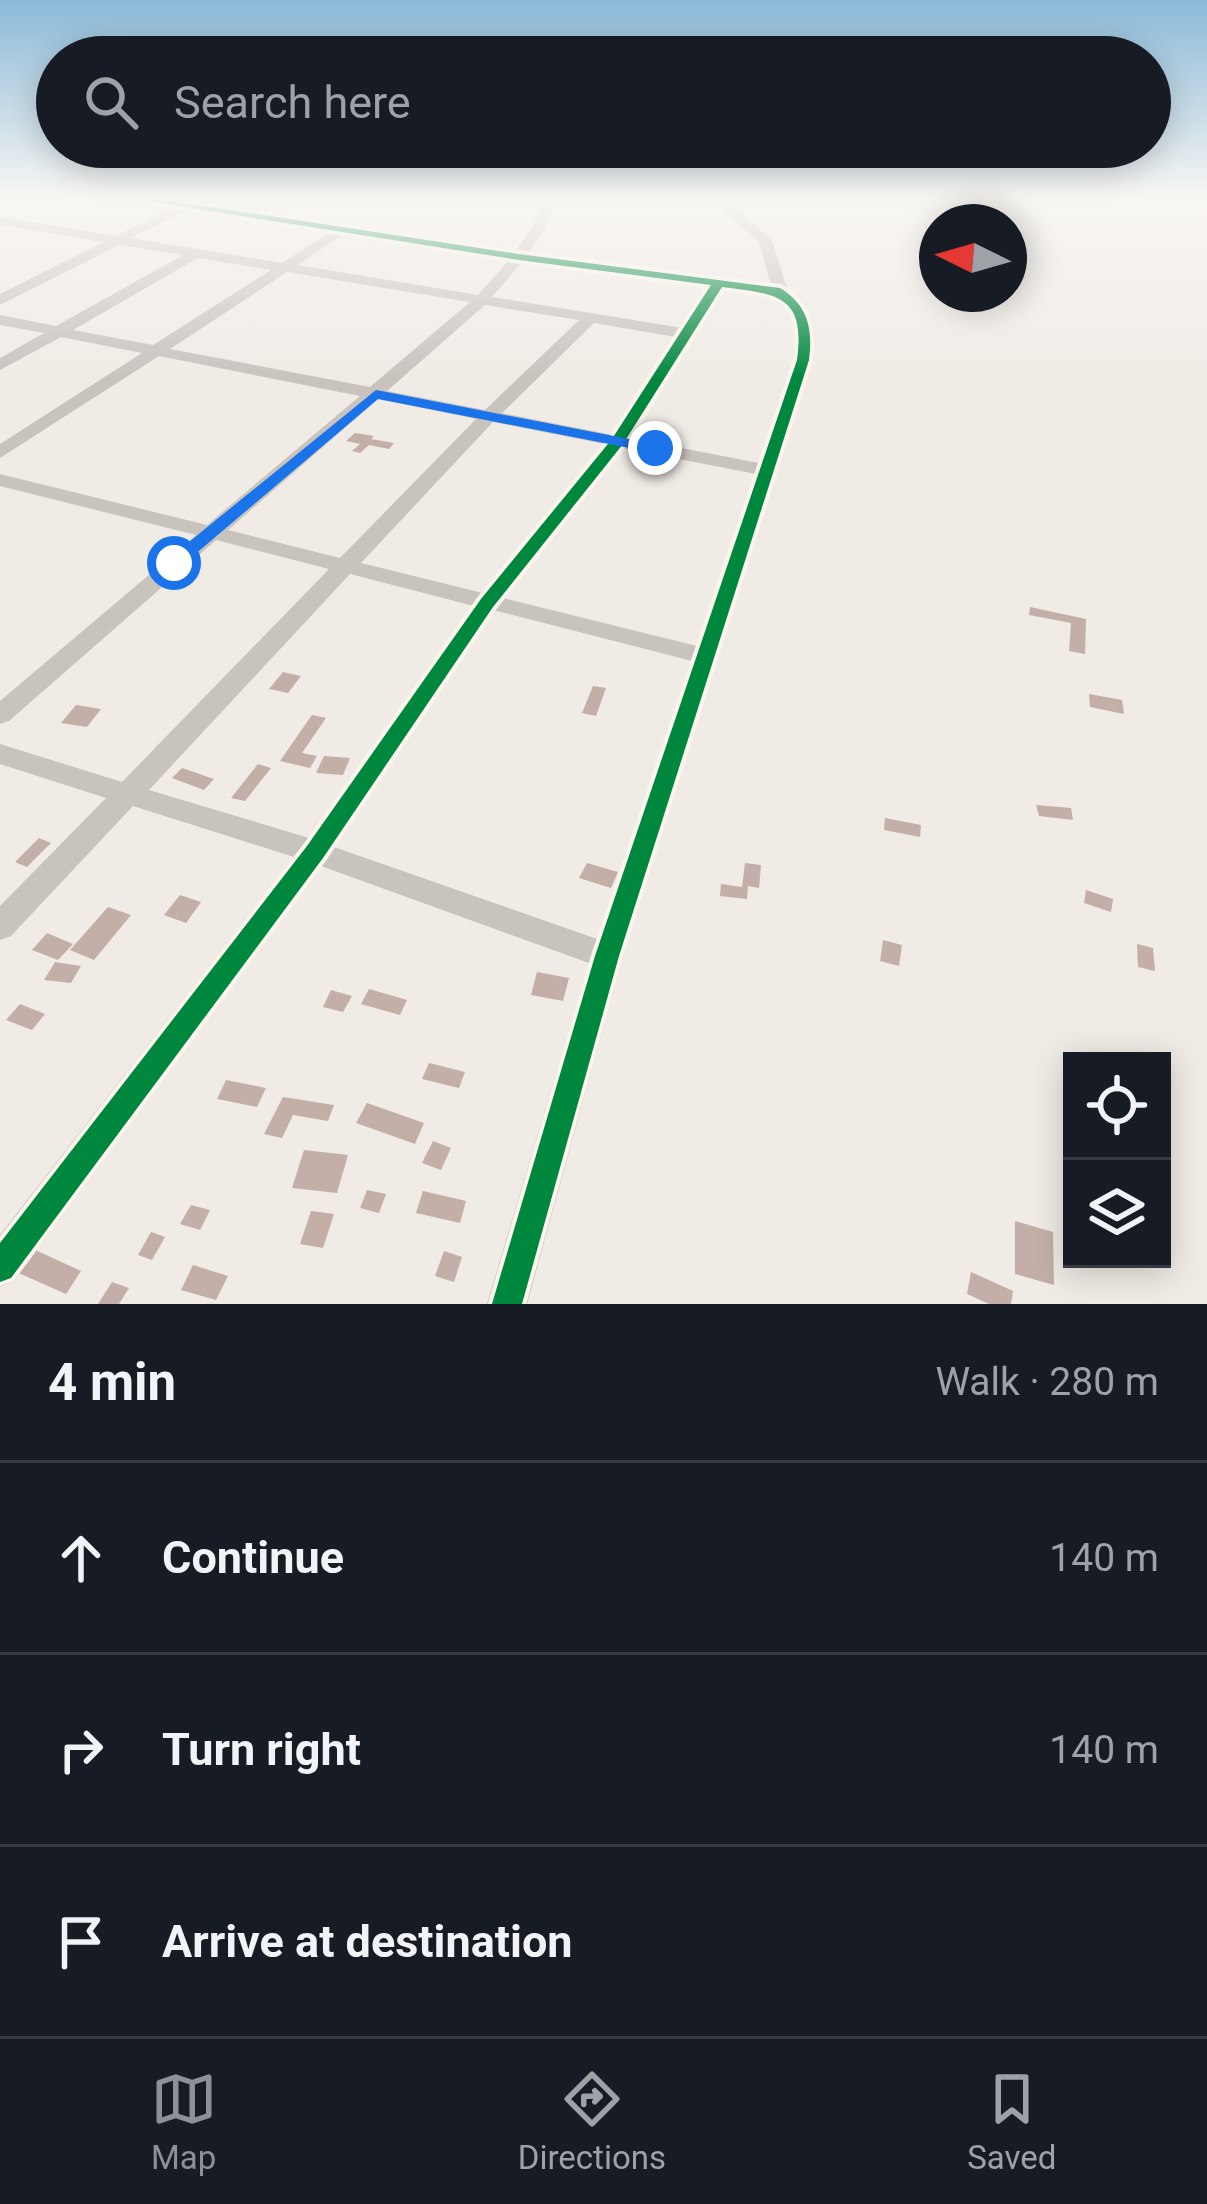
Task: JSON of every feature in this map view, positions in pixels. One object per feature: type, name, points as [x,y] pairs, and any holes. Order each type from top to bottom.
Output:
[{"type":"street","points":[[0,300],[83,258]]},
{"type":"street","points":[[0,365],[188,258]]},
{"type":"street","points":[[211,258],[690,334]]},
{"type":"street","points":[[0,452],[299,258]]},
{"type":"street","points":[[0,715],[376,394],[481,301],[517,258]]},
{"type":"street","points":[[507,1304],[607,956],[803,360],[808,324],[798,306],[779,291],[525,258]]},
{"type":"street","points":[[770,258],[779,291]]},
{"type":"street","points":[[0,1267],[314,852],[487,603],[618,441],[719,282]]},
{"type":"street","points":[[0,927],[489,416],[590,318]]},
{"type":"street","points":[[0,320],[766,470]]},
{"type":"street","points":[[0,480],[705,656]]},
{"type":"street","points":[[0,754],[314,852],[607,956]]},
{"type":"building","points":[[355,433],[394,443],[389,449],[369,445],[360,453],[352,451],[360,444],[346,441]]},
{"type":"building","points":[[1030,607],[1086,619],[1085,654],[1069,651],[1071,623],[1029,615]]},
{"type":"building","points":[[283,672],[301,676],[288,693],[269,689]]},
{"type":"building","points":[[593,686],[606,688],[596,716],[582,713]]},
{"type":"building","points":[[1089,694],[1122,700],[1124,714],[1090,707]]},
{"type":"building","points":[[76,705],[101,709],[87,727],[61,723]]},
{"type":"building","points":[[312,715],[326,718],[302,753],[317,756],[310,768],[280,761]]},
{"type":"building","points":[[324,756],[350,758],[343,775],[316,773]]},
{"type":"building","points":[[258,764],[271,768],[245,801],[231,798]]},
{"type":"building","points":[[182,768],[214,779],[204,790],[172,778]]},
{"type":"building","points":[[1036,805],[1071,808],[1073,820],[1039,816]]},
{"type":"building","points":[[885,818],[921,825],[920,837],[884,830]]},
{"type":"building","points":[[39,838],[51,843],[27,867],[15,862]]},
{"type":"building","points":[[587,863],[618,872],[611,888],[579,878]]},
{"type":"building","points":[[745,863],[761,865],[759,888],[748,886],[747,899],[720,896],[721,884],[742,887]]},
{"type":"building","points":[[1086,890],[1113,899],[1111,912],[1084,903]]},
{"type":"building","points":[[180,895],[201,902],[186,923],[164,915]]},
{"type":"building","points":[[108,907],[131,915],[94,960],[70,950]]},
{"type":"building","points":[[47,933],[73,944],[58,960],[32,950]]},
{"type":"building","points":[[883,940],[902,945],[899,966],[880,961]]},
{"type":"building","points":[[1137,944],[1153,948],[1155,971],[1138,967]]},
{"type":"building","points":[[55,962],[81,966],[71,983],[44,980]]},
{"type":"building","points":[[537,972],[569,978],[563,1001],[531,995]]},
{"type":"building","points":[[369,989],[407,1000],[400,1015],[361,1004]]},
{"type":"building","points":[[331,990],[352,996],[343,1012],[323,1007]]},
{"type":"building","points":[[20,1004],[45,1014],[32,1030],[6,1020]]},
{"type":"building","points":[[429,1063],[465,1072],[459,1088],[422,1079]]},
{"type":"building","points":[[226,1080],[266,1088],[257,1107],[217,1099]]},
{"type":"building","points":[[283,1097],[334,1105],[328,1121],[293,1115],[282,1138],[264,1134]]},
{"type":"building","points":[[367,1103],[424,1123],[415,1144],[356,1123]]},
{"type":"building","points":[[433,1141],[451,1148],[441,1170],[422,1163]]},
{"type":"building","points":[[304,1150],[348,1155],[337,1193],[292,1188]]},
{"type":"building","points":[[367,1190],[386,1194],[379,1213],[360,1208]]},
{"type":"building","points":[[423,1191],[466,1201],[460,1223],[416,1213]]},
{"type":"building","points":[[191,1205],[210,1210],[200,1230],[180,1224]]},
{"type":"building","points":[[311,1211],[334,1214],[323,1248],[300,1244]]},
{"type":"building","points":[[1015,1221],[1053,1232],[1054,1285],[1015,1274]]},
{"type":"building","points":[[151,1232],[165,1237],[152,1260],[138,1255]]},
{"type":"building","points":[[31,1248],[81,1271],[66,1294],[14,1271]]},
{"type":"building","points":[[444,1251],[462,1257],[454,1282],[435,1276]]},
{"type":"building","points":[[193,1265],[228,1276],[216,1300],[181,1290]]},
{"type":"building","points":[[971,1272],[1013,1291],[1011,1304],[989,1304],[967,1294]]},
{"type":"building","points":[[112,1282],[129,1288],[119,1304],[98,1304]]},
{"type":"cycle path","points":[[507,1304],[607,956],[803,360],[805,338],[804,321],[780,291],[526,258]]},
{"type":"cycle path","points":[[0,1267],[315,852],[487,603],[618,441],[719,282]]},
{"type":"route","points":[[174,563],[376,394],[655,448]]}]
